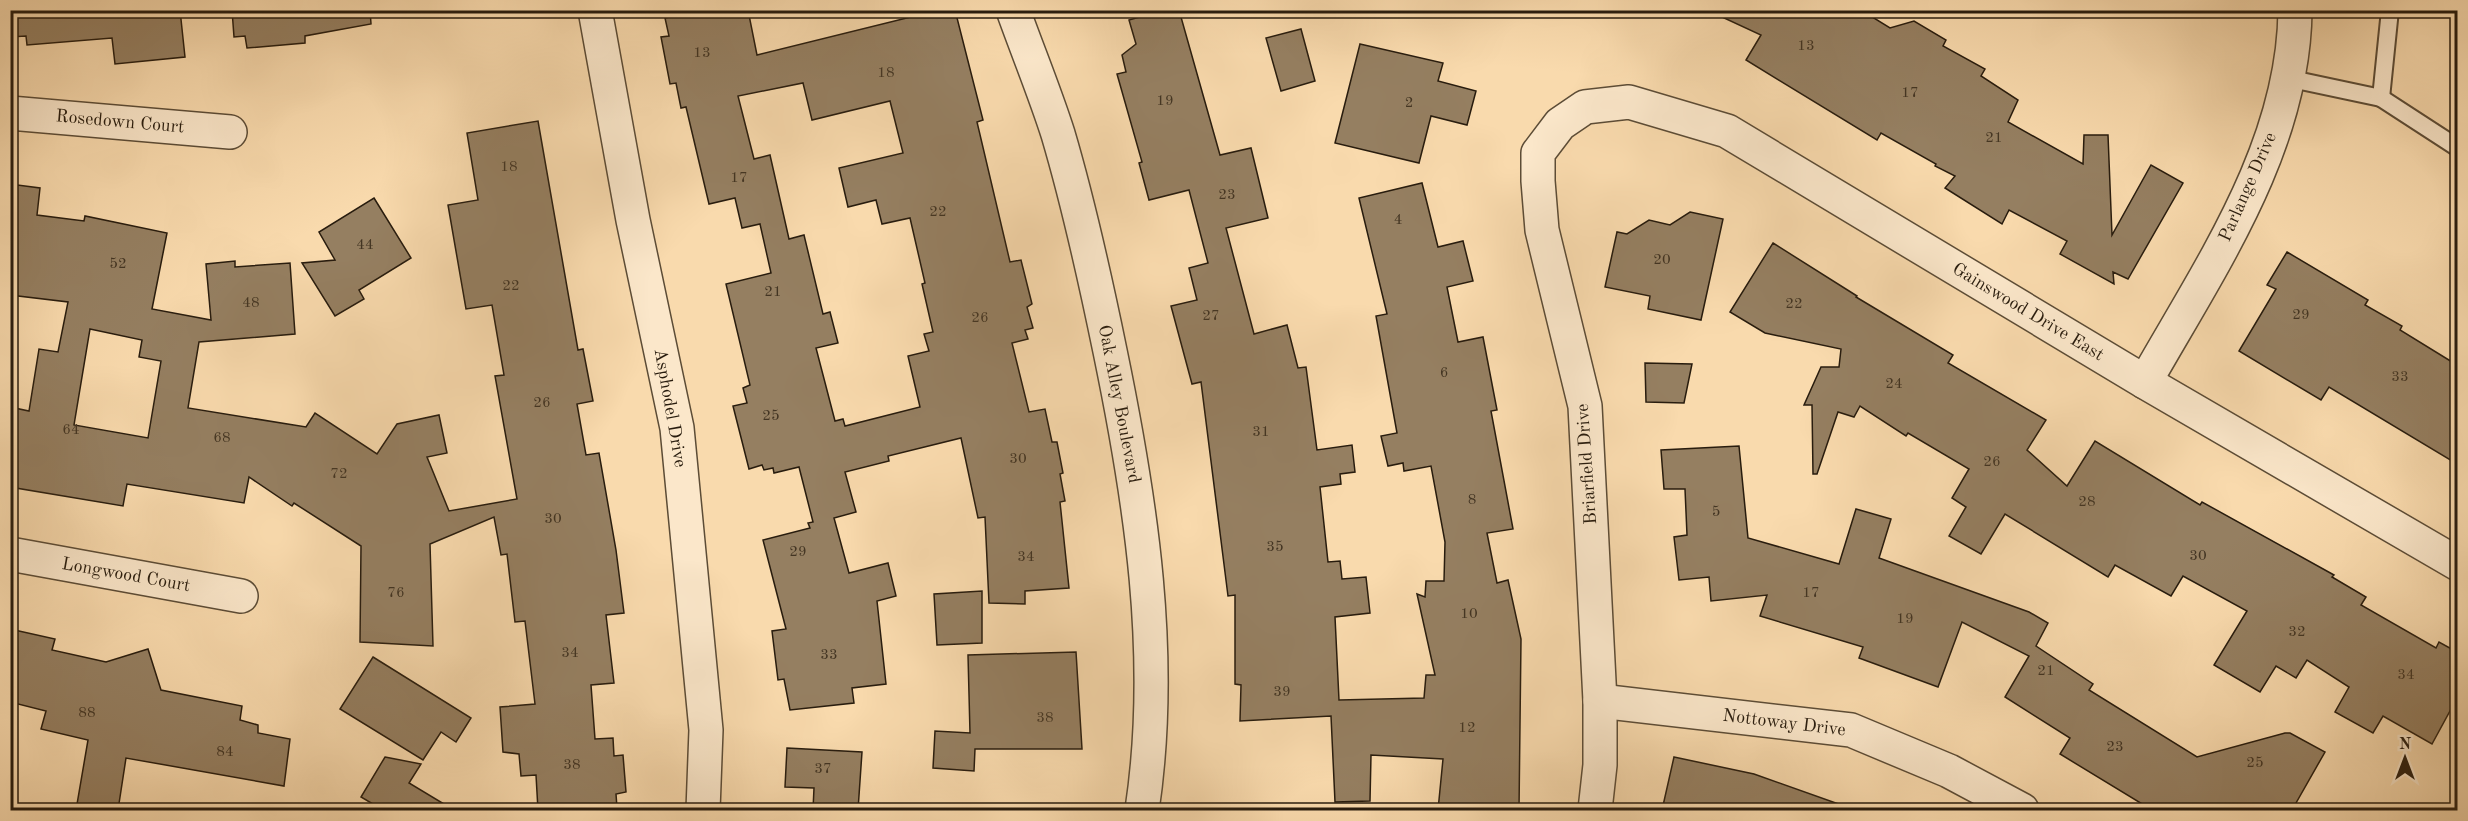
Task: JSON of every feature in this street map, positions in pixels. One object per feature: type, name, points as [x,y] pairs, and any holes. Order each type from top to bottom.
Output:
[{"type":"street","name":"Asphodel Drive","points":[[594,10],[633,220],[677,428],[706,730],[703,810]]},
{"type":"street","name":"Oak Alley Boulevard","points":[[1013,10],[1057,133],[1098,292],[1130,445],[1147,576],[1152,684],[1148,771],[1142,810]]},
{"type":"street","name":"Parlange Drive","points":[[2145,382],[2239,216],[2280,116],[2295,40],[2295,10]]},
{"type":"street","name":"Gainswood Drive East","points":[[1586,107],[1629,102],[1727,131],[2145,382],[2457,564]]},
{"type":"street","name":"Briarfield Drive","points":[[1586,107],[1560,124],[1538,153],[1538,182],[1542,230],[1586,406],[1600,701],[1600,765],[1595,810]]},
{"type":"street","name":"Rosedown Court","points":[[10,112],[230,132]]},
{"type":"street","name":"Longwood Court","points":[[10,554],[241,596]]},
{"type":"street","name":"Nottoway Drive","points":[[1600,701],[1851,730],[1949,771],[2022,810]]},
{"type":"lane","points":[[2381,98],[2390,10]]},
{"type":"lane","points":[[2288,78],[2381,98],[2457,148]]},
{"type":"building","points":[[10,10],[180,10],[185,57],[115,64],[112,38],[27,45],[26,36],[10,37]]},
{"type":"building","points":[[232,10],[370,10],[371,24],[305,36],[305,43],[247,48],[245,36],[234,37]]},
{"type":"building","points":[[700,10],[748,10],[757,55],[939,10],[955,10],[983,120],[977,122],[1010,262],[1021,260],[1032,304],[1027,307],[1033,328],[1025,330],[1028,339],[1012,343],[1029,412],[1045,409],[1052,442],[1057,442],[1063,473],[1060,474],[1065,501],[1060,502],[1069,588],[1025,591],[1025,604],[989,603],[985,517],[978,518],[961,438],[888,456],[889,461],[845,472],[856,512],[834,518],[849,573],[888,563],[896,596],[877,601],[886,684],[852,688],[854,703],[790,710],[784,679],[778,680],[772,631],[786,629],[763,540],[810,528],[808,523],[813,522],[799,467],[774,473],[773,468],[764,470],[762,465],[749,469],[733,406],[747,403],[743,388],[750,385],[726,284],[771,273],[760,224],[742,228],[735,198],[709,204],[686,107],[681,108],[676,83],[670,84],[661,37],[669,36],[665,18]],"holes":[[[803,83],[812,120],[890,101],[903,153],[839,168],[848,207],[876,200],[882,224],[910,218],[925,283],[922,284],[933,332],[924,334],[929,351],[908,356],[920,407],[845,426],[843,419],[835,421],[816,348],[838,343],[830,312],[823,314],[804,235],[789,239],[770,155],[754,159],[738,96]]]},
{"type":"building","points":[[1164,10],[1179,10],[1220,155],[1251,148],[1268,218],[1226,228],[1254,334],[1287,325],[1298,368],[1306,367],[1317,450],[1352,445],[1355,472],[1340,474],[1341,484],[1320,487],[1328,562],[1340,561],[1342,579],[1366,577],[1370,613],[1335,617],[1339,700],[1424,698],[1426,675],[1435,675],[1417,594],[1425,597],[1426,581],[1444,581],[1445,542],[1431,466],[1404,471],[1403,463],[1388,466],[1381,436],[1397,433],[1376,316],[1387,314],[1359,198],[1422,183],[1438,247],[1463,241],[1473,281],[1447,287],[1458,342],[1483,337],[1497,410],[1491,411],[1513,529],[1487,533],[1497,583],[1508,580],[1521,639],[1519,810],[1438,810],[1443,759],[1371,755],[1370,801],[1335,802],[1331,716],[1240,721],[1241,685],[1235,684],[1235,595],[1228,596],[1201,382],[1192,384],[1171,306],[1197,300],[1189,268],[1208,263],[1189,190],[1149,200],[1139,163],[1142,162],[1117,74],[1126,72],[1122,55],[1136,44],[1129,20]]},
{"type":"building","points":[[1707,10],[1861,10],[1890,28],[1914,21],[1946,40],[1943,46],[1985,69],[1981,76],[2018,100],[2008,122],[2083,164],[2084,135],[2108,135],[2112,235],[2151,165],[2183,183],[2128,279],[2113,272],[2114,284],[2060,254],[2067,241],[2009,210],[2002,224],[1945,188],[1955,176],[1881,133],[1877,140],[1746,60],[1761,35]]},
{"type":"building","points":[[1301,29],[1315,81],[1281,91],[1266,38]]},
{"type":"building","points":[[1360,44],[1443,63],[1438,81],[1476,91],[1467,125],[1431,116],[1419,163],[1335,143]]},
{"type":"building","points":[[538,121],[578,350],[583,349],[593,401],[577,404],[586,455],[599,453],[616,550],[624,613],[606,615],[614,683],[591,685],[595,739],[613,738],[614,756],[623,755],[626,792],[616,794],[617,808],[538,810],[536,775],[521,776],[519,754],[503,752],[500,707],[535,704],[525,621],[515,622],[507,554],[501,555],[494,517],[430,544],[433,646],[360,642],[361,546],[294,503],[292,506],[249,477],[244,503],[127,484],[123,506],[10,487],[10,407],[29,411],[39,349],[58,352],[68,302],[10,295],[10,184],[40,188],[37,215],[84,221],[85,216],[167,233],[152,309],[211,320],[206,264],[235,261],[235,267],[290,263],[295,334],[199,342],[188,408],[306,427],[315,413],[377,454],[397,424],[439,415],[447,453],[427,457],[449,511],[517,499],[495,376],[504,375],[492,305],[466,309],[448,205],[478,200],[467,133]],"holes":[[[90,329],[142,340],[139,357],[161,361],[148,438],[74,425]]]},
{"type":"building","points":[[374,198],[411,258],[359,290],[364,299],[335,316],[302,263],[335,260],[319,232]]},
{"type":"building","points":[[1690,212],[1723,219],[1701,320],[1648,309],[1650,296],[1605,287],[1617,232],[1627,234],[1649,220],[1670,225]]},
{"type":"building","points":[[1773,243],[1856,297],[1953,355],[1948,363],[2046,420],[2027,450],[2067,486],[2095,441],[2200,505],[2202,502],[2334,575],[2332,577],[2366,597],[2361,605],[2436,648],[2439,642],[2457,652],[2457,698],[2432,744],[2383,716],[2373,733],[2335,712],[2349,687],[2307,660],[2296,678],[2276,666],[2260,692],[2214,665],[2247,611],[2183,576],[2171,596],[2115,565],[2108,577],[2005,514],[1981,554],[1949,536],[1966,507],[1952,498],[1969,469],[1908,433],[1906,436],[1860,406],[1854,417],[1838,412],[1817,474],[1813,474],[1812,405],[1804,405],[1821,367],[1839,367],[1841,349],[1765,333],[1730,312]]},
{"type":"building","points":[[2287,252],[2368,300],[2365,305],[2402,326],[2400,330],[2457,365],[2457,464],[2329,387],[2321,400],[2239,351],[2276,289],[2267,285]]},
{"type":"building","points":[[1645,363],[1692,364],[1684,403],[1646,402]]},
{"type":"building","points":[[1739,446],[1748,538],[1839,564],[1856,509],[1891,519],[1879,558],[2029,612],[2048,623],[2036,646],[2093,684],[2089,690],[2197,757],[2285,733],[2290,733],[2325,752],[2292,810],[2152,810],[2060,754],[2070,738],[2005,697],[2029,656],[1962,622],[1938,687],[1859,658],[1863,647],[1760,616],[1767,595],[1711,601],[1709,577],[1679,580],[1674,537],[1687,535],[1685,489],[1664,489],[1661,450]]},
{"type":"building","points":[[982,591],[982,643],[937,645],[934,594]]},
{"type":"building","points":[[10,629],[55,639],[52,650],[106,662],[148,649],[161,690],[242,706],[240,720],[258,725],[258,733],[290,739],[284,786],[126,758],[118,810],[76,810],[88,740],[41,729],[46,711],[10,702]]},
{"type":"building","points":[[1076,652],[1082,749],[975,749],[974,771],[933,768],[935,731],[970,733],[968,655]]},
{"type":"building","points":[[373,657],[471,718],[456,742],[441,732],[423,760],[340,709]]},
{"type":"building","points":[[787,748],[862,752],[858,810],[813,810],[814,788],[785,787]]},
{"type":"building","points":[[385,757],[421,764],[409,783],[454,810],[383,810],[361,797]]},
{"type":"building","points":[[1674,757],[1754,774],[1847,807],[1846,810],[1662,810]]}]
